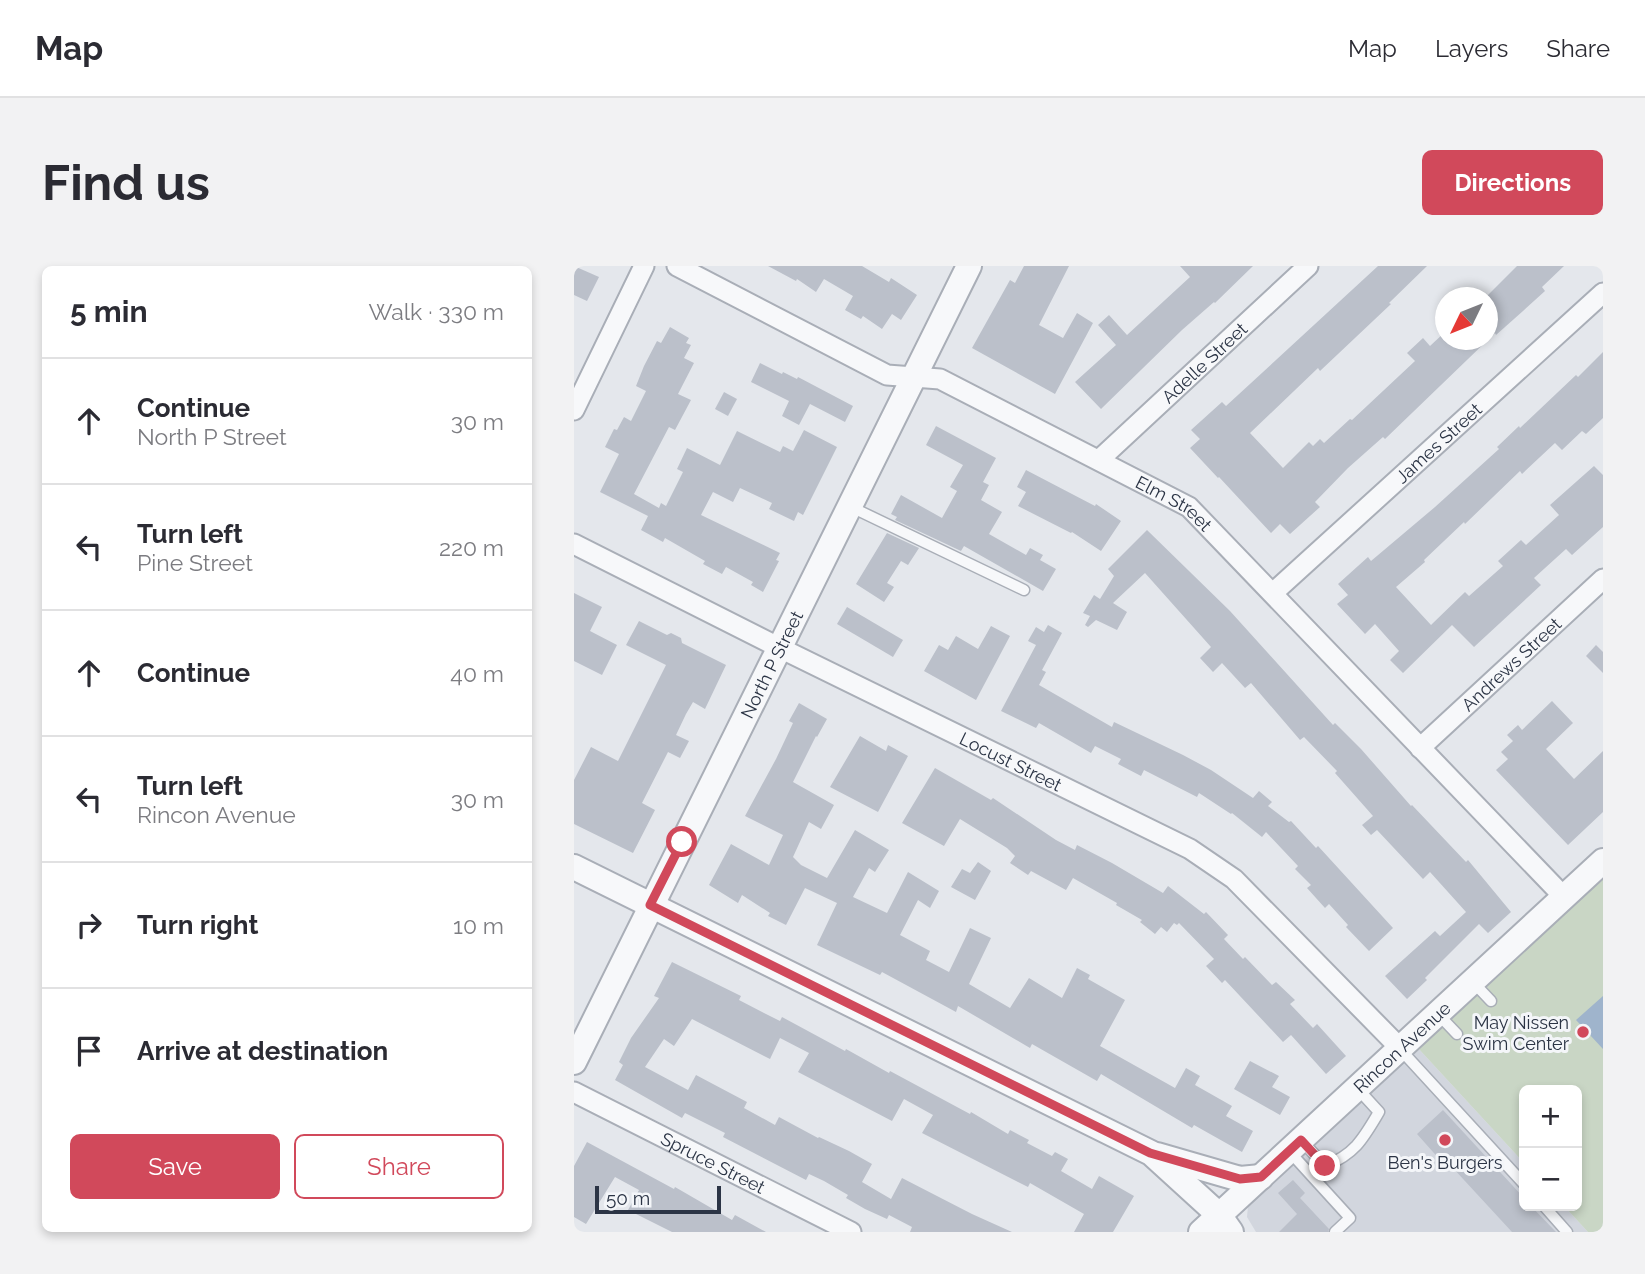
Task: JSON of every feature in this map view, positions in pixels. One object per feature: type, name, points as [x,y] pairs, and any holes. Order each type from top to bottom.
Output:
[{"type":"street","points":[[574,410],[644,266]]},
{"type":"street","name":"Elm Street","points":[[677,266],[887,375],[940,379],[1189,507],[1564,897]]},
{"type":"street","name":"North P Street","points":[[574,1062],[970,266]]},
{"type":"street","name":"Adelle Street","points":[[1100,459],[1308,266]]},
{"type":"street","name":"James Street","points":[[1274,593],[1603,293]]},
{"type":"street","name":"Locust Street","points":[[574,544],[1190,849],[1234,879],[1400,1048]]},
{"type":"street","name":"Andrews Street","points":[[1420,748],[1603,579]]},
{"type":"street","name":"Rincon Avenue","points":[[1217,1226],[1261,1177],[1603,861]]},
{"type":"street","points":[[574,867],[1150,1153],[1240,1179],[1261,1177]]},
{"type":"street","name":"Spruce Street","points":[[574,1092],[851,1232]]},
{"type":"street","points":[[1150,1153],[1217,1226]]},
{"type":"lane","points":[[850,507],[1024,590]]},
{"type":"lane","points":[[1472,981],[1491,1001]]},
{"type":"lane","points":[[1438,1013],[1457,1034]]},
{"type":"lane","points":[[1400,1048],[1519,1179]]},
{"type":"lane","points":[[1295,1145],[1325,1166],[1342,1159],[1360,1145],[1379,1112],[1357,1088]]},
{"type":"lane","points":[[1295,1145],[1350,1218],[1335,1232]]},
{"type":"lane","points":[[1548,1211],[1567,1232]]},
{"type":"shaded area","points":[[1417,1047],[1519,1158],[1519,1211],[1569,1211],[1588,1232],[1256,1232],[1247,1217],[1248,1206]]},
{"type":"green space","points":[[1603,876],[1603,1232],[1588,1232],[1569,1211],[1582,1211],[1582,1085],[1519,1085],[1519,1158],[1417,1047]]},
{"type":"water","points":[[1603,996],[1603,1049],[1576,1020]]},
{"type":"building","points":[[574,266],[599,277],[587,301],[574,295]]},
{"type":"building","points":[[768,266],[862,266],[889,282],[891,278],[917,295],[901,320],[892,314],[882,329],[863,316],[861,319],[845,310],[853,296],[824,279],[816,292],[797,279],[796,281]]},
{"type":"building","points":[[1024,266],[1069,266],[1039,325],[1063,338],[1077,313],[1093,323],[1055,394],[972,348],[1010,280],[1015,283]]},
{"type":"building","points":[[1180,266],[1253,266],[1101,409],[1075,382],[1116,345],[1098,325],[1109,315],[1127,335],[1190,277]]},
{"type":"building","points":[[1378,266],[1427,266],[1320,371],[1318,368],[1250,433],[1283,468],[1309,442],[1313,446],[1320,439],[1324,443],[1352,420],[1415,361],[1407,353],[1423,338],[1430,346],[1435,341],[1435,350],[1478,350],[1385,439],[1383,437],[1348,468],[1315,502],[1320,507],[1290,534],[1280,524],[1271,533],[1190,448],[1200,439],[1191,430],[1222,402],[1226,406]]},
{"type":"building","points":[[1517,266],[1564,266],[1542,287],[1545,291],[1498,333],[1496,287]]},
{"type":"building","points":[[670,327],[689,338],[686,343],[691,345],[684,358],[694,363],[678,394],[691,400],[675,430],[669,427],[634,494],[659,508],[661,503],[666,506],[683,472],[677,469],[687,448],[720,465],[737,431],[780,452],[783,446],[793,451],[804,430],[837,447],[803,515],[798,512],[794,521],[769,509],[772,503],[740,488],[733,502],[713,492],[701,515],[780,553],[776,560],[779,561],[763,592],[751,585],[753,582],[726,567],[722,574],[665,538],[663,542],[641,530],[648,516],[600,492],[619,454],[605,447],[624,417],[631,421],[646,391],[636,386],[644,366],[657,341],[661,343]]},
{"type":"building","points":[[1603,352],[1603,418],[1586,434],[1582,431],[1562,450],[1555,443],[1522,474],[1520,471],[1396,587],[1431,625],[1465,592],[1469,596],[1503,566],[1498,561],[1521,540],[1526,545],[1559,515],[1550,505],[1594,466],[1603,475],[1603,527],[1572,555],[1566,549],[1534,578],[1541,585],[1474,647],[1452,625],[1403,673],[1390,660],[1399,651],[1375,624],[1365,634],[1337,604],[1348,595],[1338,584],[1368,557],[1371,561],[1435,507],[1499,449],[1497,447],[1519,426],[1520,428]]},
{"type":"building","points":[[760,363],[782,374],[783,372],[797,379],[798,377],[853,406],[845,422],[810,404],[799,425],[782,416],[789,401],[751,382]]},
{"type":"building","points":[[724,392],[737,399],[728,416],[715,409]]},
{"type":"building","points":[[936,426],[996,458],[983,482],[989,485],[981,500],[1002,512],[989,534],[1026,555],[1030,548],[1043,555],[1040,560],[1056,569],[1043,591],[964,546],[961,551],[895,520],[897,517],[891,514],[901,495],[942,518],[957,491],[950,487],[963,465],[926,445]]},
{"type":"building","points":[[1026,470],[1095,506],[1096,504],[1121,521],[1101,551],[1072,532],[1018,506],[1026,492],[1017,487]]},
{"type":"building","points":[[1147,530],[1230,611],[1333,725],[1335,723],[1361,749],[1411,806],[1466,862],[1468,860],[1511,912],[1488,933],[1479,924],[1407,999],[1385,976],[1435,931],[1440,936],[1466,912],[1430,872],[1423,879],[1377,830],[1371,835],[1362,825],[1373,816],[1335,773],[1337,771],[1304,737],[1300,740],[1251,683],[1245,688],[1222,663],[1213,672],[1200,658],[1211,647],[1145,573],[1113,603],[1127,612],[1117,630],[1096,620],[1088,627],[1085,625],[1090,616],[1083,613],[1094,595],[1100,599],[1114,576],[1108,569]]},
{"type":"building","points":[[887,533],[919,548],[908,565],[901,561],[887,583],[894,587],[884,602],[856,584]]},
{"type":"building","points":[[574,593],[602,607],[590,631],[617,645],[602,675],[574,661]]},
{"type":"building","points":[[847,607],[903,640],[893,657],[837,624]]},
{"type":"building","points":[[639,621],[667,635],[671,633],[681,638],[682,643],[726,665],[705,709],[693,702],[686,714],[676,735],[689,741],[680,758],[668,752],[642,803],[655,810],[633,853],[574,824],[574,780],[591,747],[618,761],[666,665],[626,645]]},
{"type":"building","points":[[1048,625],[1062,633],[1042,670],[1046,672],[1039,685],[1112,727],[1114,722],[1183,755],[1253,798],[1259,791],[1272,802],[1268,806],[1291,821],[1316,848],[1318,846],[1393,928],[1369,951],[1329,904],[1325,908],[1307,888],[1311,885],[1295,869],[1298,866],[1266,832],[1262,837],[1232,813],[1199,793],[1197,797],[1144,770],[1141,776],[1118,764],[1121,759],[1095,746],[1091,753],[1039,723],[1036,728],[1001,711],[1036,645],[1028,641],[1036,627],[1044,632]]},
{"type":"building","points":[[991,626],[1010,636],[976,700],[924,671],[939,645],[948,650],[956,636],[978,649]]},
{"type":"building","points":[[1596,645],[1603,652],[1603,673],[1586,656]]},
{"type":"building","points":[[1552,701],[1573,723],[1546,749],[1574,779],[1603,751],[1603,812],[1568,845],[1496,770],[1508,759],[1501,752],[1513,741],[1507,735],[1518,725],[1522,730]]},
{"type":"building","points":[[799,703],[827,719],[793,782],[834,805],[821,829],[809,822],[793,857],[801,865],[827,878],[855,830],[889,850],[875,872],[869,868],[853,897],[887,913],[908,872],[939,891],[930,908],[918,900],[900,935],[930,951],[926,960],[949,972],[970,928],[991,938],[969,984],[1010,1008],[1029,978],[1062,998],[1077,968],[1090,975],[1088,979],[1125,1000],[1100,1046],[1175,1088],[1186,1068],[1200,1076],[1195,1085],[1232,1106],[1226,1116],[1253,1131],[1242,1152],[1194,1125],[1192,1128],[1101,1074],[1097,1081],[1032,1044],[1030,1048],[958,1006],[956,1012],[882,972],[880,975],[817,945],[837,903],[805,888],[786,925],[768,916],[770,913],[742,895],[738,903],[709,885],[731,844],[769,865],[783,835],[745,816],[776,759],[793,723],[789,721]]},
{"type":"building","points":[[860,736],[886,751],[888,745],[908,756],[878,812],[830,787]]},
{"type":"building","points":[[935,768],[991,800],[993,798],[1056,840],[1075,850],[1077,845],[1163,893],[1168,886],[1204,914],[1206,912],[1228,935],[1224,939],[1243,959],[1245,957],[1272,985],[1276,982],[1295,1000],[1290,1004],[1313,1028],[1317,1024],[1346,1056],[1326,1074],[1291,1035],[1283,1042],[1225,980],[1222,983],[1206,966],[1214,959],[1179,923],[1174,923],[1167,932],[1161,927],[1155,934],[1140,922],[1142,920],[1073,878],[1066,890],[1031,871],[1028,875],[1010,863],[1015,856],[1007,848],[960,819],[944,846],[902,823]]},
{"type":"building","points":[[978,862],[991,871],[975,900],[951,887],[962,869],[970,873]]},
{"type":"building","points":[[672,962],[741,996],[739,1000],[780,1021],[782,1017],[970,1114],[971,1112],[1008,1134],[1010,1130],[1029,1140],[1027,1143],[1052,1156],[1055,1152],[1068,1159],[1061,1171],[1092,1189],[1099,1176],[1134,1196],[1113,1232],[1074,1232],[1084,1214],[1030,1183],[1028,1187],[922,1133],[933,1115],[904,1099],[892,1121],[798,1072],[809,1053],[780,1038],[770,1059],[692,1019],[674,1046],[664,1039],[645,1067],[688,1090],[696,1075],[747,1102],[744,1108],[775,1125],[779,1117],[849,1151],[872,1164],[862,1182],[891,1199],[902,1178],[1012,1232],[910,1232],[912,1227],[889,1215],[887,1219],[865,1209],[824,1181],[809,1174],[806,1180],[723,1137],[725,1133],[685,1113],[682,1118],[615,1080],[623,1065],[619,1062],[631,1038],[659,998],[654,996]]},
{"type":"building","points":[[1250,1061],[1279,1076],[1272,1087],[1290,1097],[1280,1115],[1234,1089]]},
{"type":"building","points":[[1443,1110],[1519,1193],[1519,1211],[1536,1211],[1556,1232],[1512,1232],[1452,1167],[1449,1170],[1417,1134]]},
{"type":"building","points":[[587,1142],[732,1220],[735,1215],[766,1232],[672,1232],[628,1210],[639,1190],[615,1177],[586,1224],[574,1217],[574,1166]]},
{"type":"building","points":[[1293,1180],[1305,1193],[1300,1198],[1329,1229],[1328,1232],[1279,1232],[1297,1214],[1278,1193]]},
{"type":"place","name":"May Nissen Swim Center","points":[[1583,1032]]},
{"type":"place","name":"Ben's Burgers","points":[[1445,1140]]},
{"type":"route","points":[[682,842],[650,905],[1150,1153],[1240,1179],[1261,1177],[1301,1140],[1325,1166]]}]
